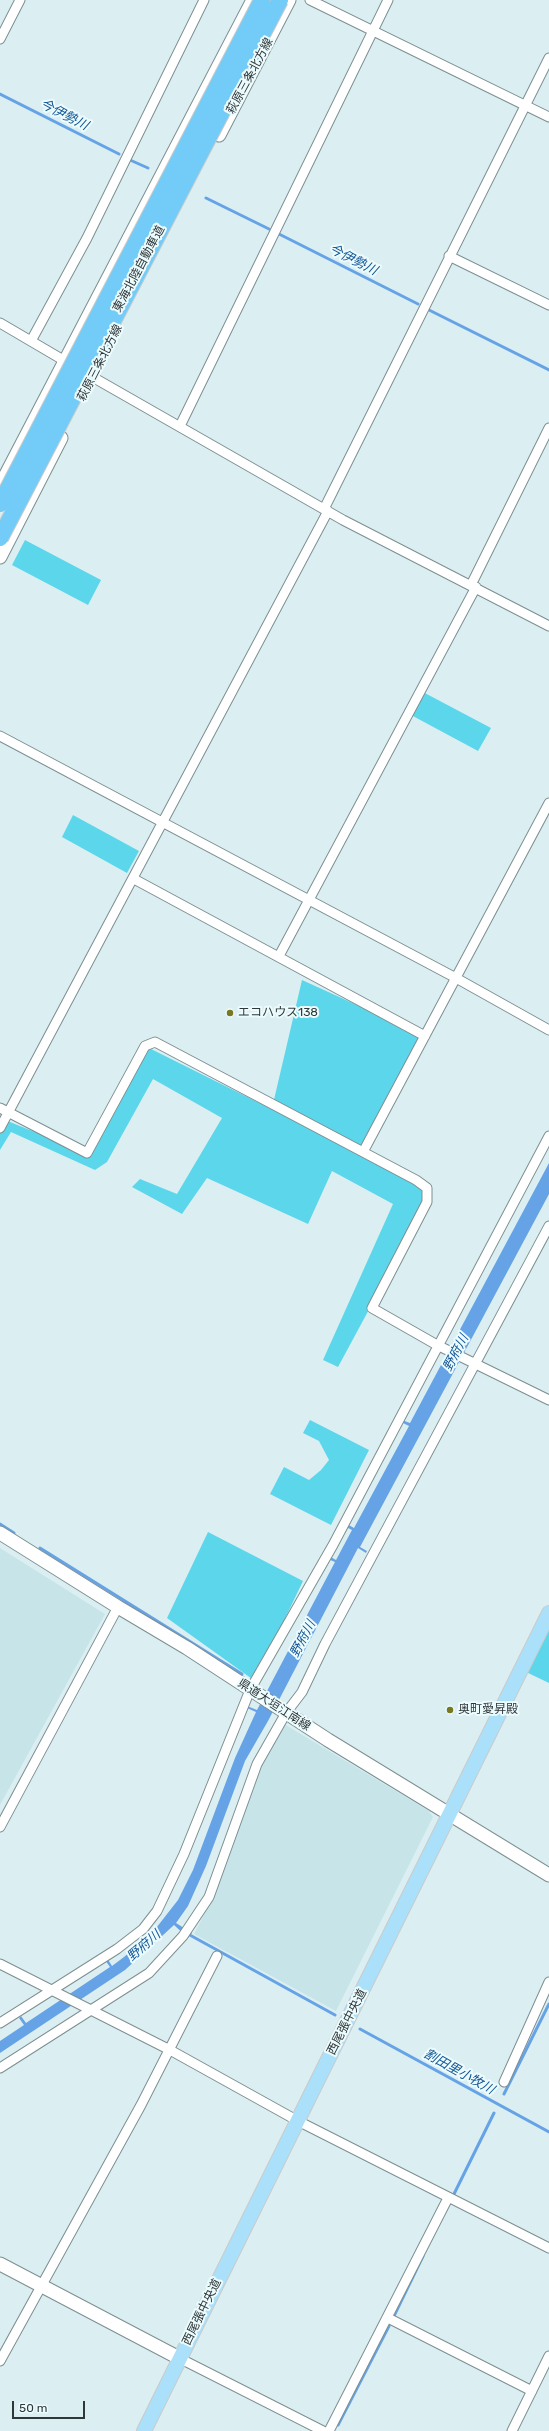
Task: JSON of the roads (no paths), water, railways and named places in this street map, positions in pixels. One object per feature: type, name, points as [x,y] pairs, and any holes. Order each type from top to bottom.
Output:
[{"type":"highway","name":"東海北陸自動車道","points":[[0,504],[262,0]]},
{"type":"highway","name":"東海北陸自動車道","points":[[0,538],[280,0]]},
{"type":"main road","points":[[0,486],[253,0]]},
{"type":"main road","name":"萩原三条北方線","points":[[0,557],[92,377],[289,0]]},
{"type":"main road","name":"県道大垣江南線","points":[[0,1533],[118,1607],[187,1648],[286,1713],[549,1875]]},
{"type":"main road","name":"西尾張中央道","points":[[144,2431],[549,1613]]},
{"type":"main road","points":[[0,2264],[179,2358]]},
{"type":"street","points":[[0,40],[20,0]]},
{"type":"street","points":[[31,341],[87,238],[204,0]]},
{"type":"street","points":[[310,0],[372,32],[549,117]]},
{"type":"street","points":[[180,426],[388,0]]},
{"type":"street","points":[[0,1128],[4,1110],[134,879],[326,510],[449,256],[549,58]]},
{"type":"street","points":[[449,256],[549,305]]},
{"type":"street","points":[[0,323],[326,510],[549,626]]},
{"type":"street","points":[[279,956],[310,901],[473,586],[549,428]]},
{"type":"street","points":[[0,736],[456,978],[549,1030]]},
{"type":"street","points":[[363,1152],[549,803]]},
{"type":"street","points":[[134,879],[425,1036]]},
{"type":"street","points":[[4,1110],[87,1153],[145,1046],[155,1042],[363,1152],[427,1188],[427,1202],[372,1308],[437,1345],[549,1400]]},
{"type":"street","points":[[0,2023],[128,1942],[143,1929],[157,1911],[184,1854],[250,1690],[333,1545],[437,1345],[549,1136]]},
{"type":"street","points":[[0,2068],[92,2011],[149,1973],[185,1933],[209,1897],[257,1764],[286,1713],[302,1692],[329,1637],[549,1226]]},
{"type":"street","points":[[0,1827],[118,1607]]},
{"type":"street","points":[[0,2361],[170,2050],[217,1956]]},
{"type":"street","points":[[0,1964],[170,2050],[298,2121],[549,2248]]},
{"type":"street","points":[[504,2082],[549,1982]]},
{"type":"street","points":[[330,2431],[448,2198]]},
{"type":"street","points":[[388,2318],[532,2391]]},
{"type":"street","points":[[512,2431],[549,2356]]},
{"type":"street","points":[[179,2358],[324,2431]]},
{"type":"water","name":"野府川","points":[[549,1163],[549,1194],[360,1547],[367,1551],[366,1553],[358,1548],[268,1721],[245,1761],[206,1866],[188,1906],[176,1923],[192,1933],[188,1938],[174,1925],[125,1970],[0,2053],[0,2041],[24,2025],[19,2018],[21,2016],[26,2023],[110,1967],[105,1960],[107,1958],[112,1966],[153,1932],[178,1900],[193,1870],[235,1758],[256,1712],[247,1708],[247,1706],[257,1710],[335,1562],[328,1559],[329,1556],[336,1560],[352,1530],[346,1527],[347,1524],[354,1528],[409,1426],[401,1422],[402,1420],[410,1423]]},
{"type":"waterway","name":"今伊勢川","points":[[0,94],[119,154]]},
{"type":"waterway","name":"今伊勢川","points":[[130,160],[148,168]]},
{"type":"waterway","name":"今伊勢川","points":[[206,198],[269,229]]},
{"type":"waterway","name":"今伊勢川","points":[[279,234],[418,304]]},
{"type":"waterway","name":"今伊勢川","points":[[427,309],[549,370]]},
{"type":"waterway","points":[[0,1524],[14,1533]]},
{"type":"waterway","points":[[40,1548],[242,1674]]},
{"type":"waterway","name":"割田里小牧川","points":[[188,1934],[335,2015]]},
{"type":"waterway","points":[[504,2094],[549,2004]]},
{"type":"waterway","name":"割田里小牧川","points":[[360,2029],[549,2132]]},
{"type":"waterway","points":[[454,2194],[494,2113]]},
{"type":"waterway","points":[[393,2318],[423,2256]]},
{"type":"waterway","points":[[338,2425],[389,2326]]},
{"type":"place","name":"エコハウス138","points":[[230,1013]]},
{"type":"place","name":"奥町愛昇殿","points":[[450,1710]]}]
